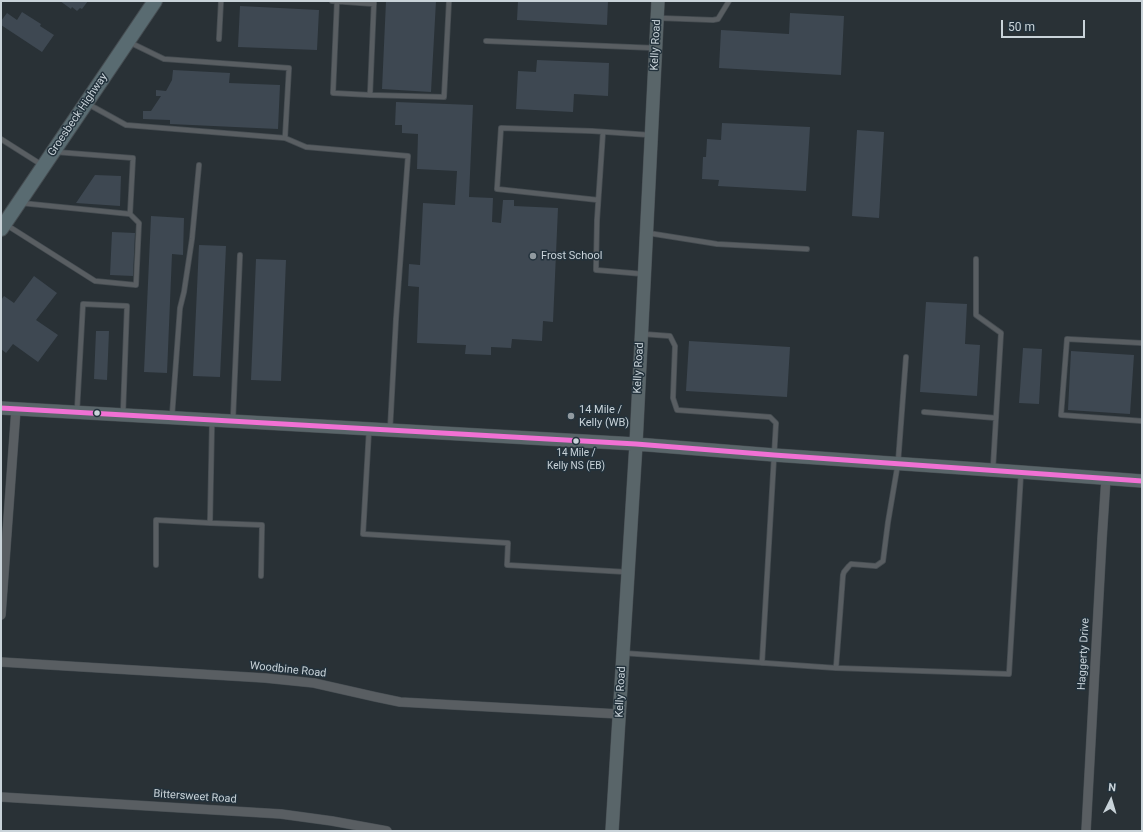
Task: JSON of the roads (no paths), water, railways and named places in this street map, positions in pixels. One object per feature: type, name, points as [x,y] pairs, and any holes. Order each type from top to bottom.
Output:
[{"type":"main road","name":"Groesbeck Highway","points":[[3,226],[155,1]]},
{"type":"main road","name":"Kelly Road","points":[[612,831],[636,444],[658,1]]},
{"type":"main road","points":[[1,408],[636,444],[1142,481]]},
{"type":"street","points":[[1,615],[16,409]]},
{"type":"street","name":"Haggerty Drive","points":[[1086,831],[1106,478]]},
{"type":"street","name":"Woodbine Road","points":[[1,662],[265,678],[314,683],[400,702],[619,714]]},
{"type":"street","name":"Bittersweet Road","points":[[1,797],[281,814],[387,831]]},
{"type":"lane","points":[[219,39],[221,1]]},
{"type":"lane","points":[[332,1],[374,2],[370,95]]},
{"type":"lane","points":[[337,1],[333,92],[370,95],[444,97],[449,1]]},
{"type":"lane","points":[[657,18],[718,19],[729,1]]},
{"type":"lane","points":[[128,41],[164,59],[289,68],[284,138]]},
{"type":"lane","points":[[486,41],[656,48]]},
{"type":"lane","points":[[86,103],[126,125],[284,138],[306,147],[408,156],[396,319],[390,430]]},
{"type":"lane","points":[[598,200],[497,189],[501,128],[603,132],[651,136]]},
{"type":"lane","points":[[603,132],[598,200],[596,270],[644,274]]},
{"type":"lane","points":[[1,139],[43,166]]},
{"type":"lane","points":[[53,152],[133,158],[130,214]]},
{"type":"lane","points":[[171,418],[180,308],[192,239],[198,165]]},
{"type":"lane","points":[[3,226],[95,281],[136,285],[139,223],[130,214],[18,203]]},
{"type":"lane","points":[[646,233],[717,244],[807,248]]},
{"type":"lane","points":[[233,421],[240,255]]},
{"type":"lane","points":[[976,259],[976,315],[1001,333],[993,470]]},
{"type":"lane","points":[[76,413],[83,304],[98,304],[127,306],[122,415]]},
{"type":"lane","points":[[641,334],[670,336],[675,346],[673,398],[677,410],[770,418],[776,423],[762,663]]},
{"type":"lane","points":[[1142,343],[1067,339],[1061,415],[1142,421]]},
{"type":"lane","points":[[836,668],[843,576],[848,566],[852,564],[876,566],[883,561],[898,463],[906,356]]},
{"type":"lane","points":[[924,412],[996,418]]},
{"type":"lane","points":[[210,523],[212,420]]},
{"type":"lane","points":[[369,429],[364,534],[508,543],[507,565],[628,572]]},
{"type":"lane","points":[[623,653],[836,668],[1008,674],[1021,472]]},
{"type":"lane","points":[[156,565],[156,520],[262,525],[261,576]]},
{"type":"place","name":"Frost School","points":[[533,256]]},
{"type":"place","name":"14 Mile / Kelly (WB)","points":[[571,416]]},
{"type":"place","name":"14 Mile / Kelly NS (EB)","points":[[576,441]]}]
